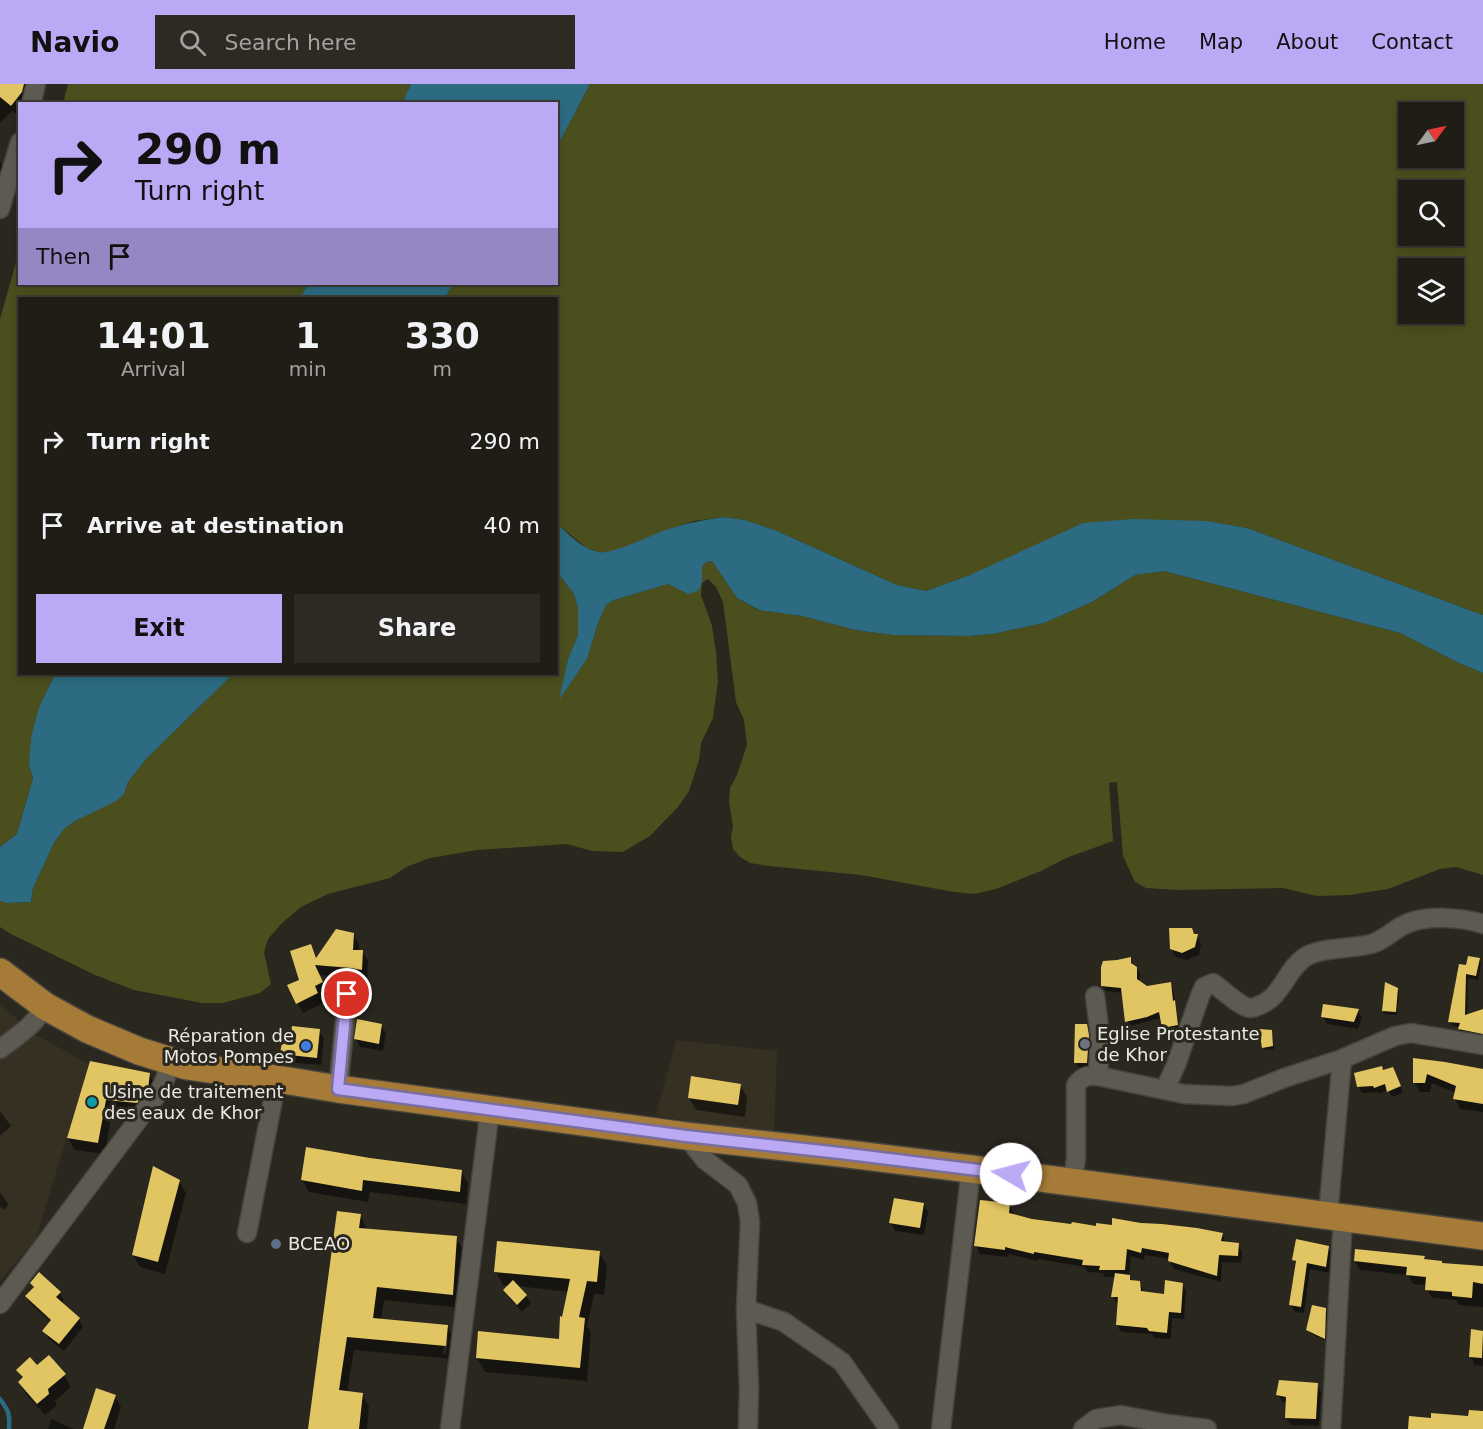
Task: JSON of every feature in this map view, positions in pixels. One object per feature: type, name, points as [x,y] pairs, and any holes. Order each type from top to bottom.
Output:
[{"type":"highway","points":[[0,972],[63,1017],[139,1051],[187,1066],[338,1089],[686,1136],[971,1169],[1483,1236]]},
{"type":"street","points":[[32,102],[36,84]]},
{"type":"street","points":[[0,209],[18,149]]},
{"type":"street","points":[[1165,1089],[1204,987],[1213,983],[1242,1005],[1251,1008],[1263,1004],[1277,994],[1298,965],[1306,957],[1315,953],[1371,944],[1382,940],[1404,925],[1425,918],[1467,919],[1483,924]]},
{"type":"street","points":[[338,1089],[349,980]]},
{"type":"street","points":[[1095,996],[1100,1035],[1098,1076]]},
{"type":"street","points":[[0,1049],[21,1034],[41,1014],[45,1006]]},
{"type":"street","points":[[1073,1182],[1076,1158],[1076,1085],[1088,1075],[1184,1094],[1232,1096],[1244,1094],[1342,1059],[1395,1036],[1411,1033],[1483,1046]]},
{"type":"street","points":[[1331,1429],[1335,1216],[1342,1059]]},
{"type":"street","points":[[0,1304],[159,1092],[166,1077],[168,1061]]},
{"type":"street","points":[[247,1233],[277,1078]]},
{"type":"street","points":[[450,1429],[490,1109]]},
{"type":"street","points":[[686,1136],[705,1160],[738,1185],[747,1203],[750,1222],[746,1308],[748,1429]]},
{"type":"street","points":[[941,1429],[971,1169]]},
{"type":"street","points":[[746,1308],[784,1322],[842,1362],[889,1429]]},
{"type":"street","points":[[1083,1429],[1096,1419],[1121,1415],[1208,1429]]},
{"type":"shaded area","points":[[0,1004],[18,1020],[15,1029],[28,1039],[36,1035],[89,1064],[36,1239],[0,1281]]},
{"type":"shaded area","points":[[676,1040],[777,1051],[774,1136],[656,1116]]},
{"type":"green space","points":[[68,84],[411,84],[402,102],[64,102]]},
{"type":"green space","points":[[590,84],[1483,84],[1483,615],[1247,528],[1207,521],[970,575],[926,591],[897,585],[777,531],[745,520],[723,517],[694,521],[610,553],[587,548],[558,525],[558,297],[446,297],[452,285],[558,285],[558,145]]},
{"type":"green space","points":[[18,256],[18,285],[307,285],[301,297],[18,297],[18,675],[55,675],[39,707],[29,765],[33,778],[17,834],[0,847],[0,319]]},
{"type":"green space","points":[[712,561],[737,598],[758,610],[802,616],[855,630],[893,635],[969,636],[993,634],[1044,623],[1092,602],[1135,575],[1164,571],[1400,633],[1483,673],[1483,875],[1456,867],[1440,869],[1388,889],[1350,895],[1317,896],[1283,888],[1177,890],[1146,888],[1135,882],[1123,856],[1117,782],[1109,783],[1113,841],[1066,858],[996,889],[974,894],[861,875],[750,863],[733,849],[731,837],[733,826],[729,801],[730,788],[747,745],[744,720],[736,702],[723,602],[716,587],[708,579],[702,583],[702,567],[706,562]]},
{"type":"green space","points":[[558,573],[574,594],[578,608],[578,635],[568,659],[560,698],[587,659],[606,605],[614,600],[668,584],[688,594],[702,583],[701,595],[712,626],[716,652],[718,681],[713,718],[701,743],[699,760],[689,791],[678,807],[650,836],[623,852],[592,851],[567,844],[477,850],[430,858],[406,867],[390,878],[328,894],[301,907],[268,939],[264,952],[271,984],[260,993],[223,1003],[202,1003],[134,990],[95,975],[0,927],[0,901],[6,903],[31,902],[33,888],[54,843],[64,829],[124,794],[128,782],[147,758],[232,675],[558,675]]},
{"type":"water","points":[[411,84],[590,84],[558,145],[558,102],[402,102]]},
{"type":"water","points":[[307,285],[452,285],[446,297],[301,297]]},
{"type":"water","points":[[723,517],[745,520],[777,531],[897,585],[926,591],[970,575],[1083,523],[1133,519],[1207,521],[1247,528],[1483,615],[1483,673],[1400,633],[1164,571],[1135,575],[1092,602],[1044,623],[993,634],[969,636],[893,635],[855,630],[802,616],[759,610],[737,598],[712,561],[706,562],[702,567],[702,583],[698,591],[688,594],[668,584],[614,600],[606,605],[587,659],[559,700],[568,659],[578,635],[578,608],[574,594],[558,573],[558,525],[587,548],[605,552],[696,522]]},
{"type":"water","points":[[55,675],[232,675],[147,758],[128,782],[124,794],[116,801],[75,821],[64,829],[54,843],[33,888],[31,902],[6,903],[0,901],[0,847],[17,834],[33,778],[29,765],[31,738],[39,707]]},
{"type":"building","points":[[0,84],[24,84],[22,92],[11,106],[0,97]]},
{"type":"building","points":[[1169,928],[1192,928],[1194,934],[1198,934],[1195,947],[1182,953],[1170,949]]},
{"type":"building","points":[[336,929],[354,933],[353,950],[363,950],[362,970],[315,965],[323,982],[315,986],[318,993],[296,1004],[287,985],[299,980],[290,951],[311,944],[316,958]]},
{"type":"building","points":[[1468,956],[1480,958],[1476,976],[1466,974],[1465,1015],[1483,1009],[1483,1034],[1458,1029],[1460,1023],[1448,1022],[1459,964],[1466,965]]},
{"type":"building","points":[[1131,957],[1131,963],[1137,967],[1137,979],[1147,986],[1171,982],[1178,1025],[1162,1028],[1159,1012],[1125,1022],[1121,988],[1101,986],[1101,967],[1103,961]]},
{"type":"building","points":[[1385,982],[1398,988],[1396,1012],[1382,1011]]},
{"type":"building","points":[[1323,1004],[1359,1009],[1354,1022],[1321,1017]]},
{"type":"building","points":[[357,1019],[382,1024],[379,1044],[354,1039]]},
{"type":"building","name":"Eglise Protestante de Khor","points":[[1075,1024],[1087,1024],[1089,1035],[1087,1063],[1074,1063]]},
{"type":"building","points":[[292,1026],[320,1029],[317,1058],[280,1054],[282,1042],[290,1042]]},
{"type":"building","points":[[1259,1029],[1272,1030],[1273,1046],[1262,1048]]},
{"type":"building","points":[[1413,1058],[1483,1069],[1483,1104],[1453,1099],[1456,1086],[1427,1074],[1425,1083],[1413,1083]]},
{"type":"building","name":"Usine de traitement des eaux de Khor","points":[[90,1061],[150,1073],[148,1089],[137,1103],[106,1100],[98,1143],[67,1138]]},
{"type":"building","points":[[1382,1066],[1383,1070],[1393,1067],[1401,1086],[1387,1092],[1385,1084],[1374,1088],[1373,1086],[1357,1087],[1354,1073]]},
{"type":"building","points":[[691,1076],[741,1084],[738,1105],[688,1098]]},
{"type":"building","points":[[306,1147],[462,1170],[460,1192],[363,1180],[362,1191],[301,1180]]},
{"type":"building","points":[[153,1166],[180,1180],[158,1262],[132,1255]]},
{"type":"building","points":[[894,1198],[924,1203],[920,1228],[889,1223]]},
{"type":"building","points":[[980,1200],[1010,1203],[1009,1213],[1032,1219],[1096,1226],[1096,1223],[1112,1225],[1112,1218],[1223,1233],[1221,1241],[1239,1243],[1238,1256],[1219,1255],[1217,1276],[1168,1261],[1169,1253],[1142,1248],[1141,1253],[1127,1249],[1125,1270],[1099,1270],[1100,1266],[1082,1265],[1083,1260],[1034,1252],[1034,1254],[1005,1247],[1005,1250],[974,1246]]},
{"type":"building","points":[[337,1211],[361,1214],[359,1228],[457,1236],[453,1295],[377,1287],[373,1318],[448,1325],[446,1346],[347,1337],[339,1390],[363,1393],[359,1429],[308,1429]]},
{"type":"building","points":[[1296,1239],[1329,1246],[1326,1267],[1307,1263],[1301,1307],[1289,1305],[1296,1261],[1292,1260]]},
{"type":"building","points":[[497,1241],[600,1251],[597,1282],[587,1281],[579,1317],[585,1318],[580,1368],[476,1358],[478,1331],[559,1339],[560,1316],[562,1317],[570,1279],[494,1272]]},
{"type":"building","points":[[1355,1249],[1425,1256],[1424,1259],[1442,1261],[1442,1263],[1483,1266],[1483,1284],[1473,1282],[1472,1298],[1452,1296],[1452,1292],[1425,1290],[1426,1277],[1406,1275],[1407,1267],[1354,1261]]},
{"type":"building","points":[[39,1272],[61,1292],[56,1297],[80,1318],[59,1344],[42,1331],[51,1320],[25,1296],[34,1287],[30,1283]]},
{"type":"building","points":[[1115,1273],[1130,1275],[1130,1280],[1140,1281],[1141,1291],[1164,1294],[1165,1280],[1183,1283],[1181,1313],[1169,1312],[1167,1333],[1149,1331],[1147,1328],[1116,1325],[1118,1297],[1111,1297]]},
{"type":"building","points":[[513,1280],[527,1295],[517,1305],[503,1290]]},
{"type":"building","points":[[1312,1305],[1326,1308],[1325,1339],[1306,1330]]},
{"type":"building","points":[[1471,1329],[1483,1331],[1482,1358],[1469,1357]]},
{"type":"building","points":[[49,1355],[66,1374],[48,1389],[49,1394],[37,1404],[18,1382],[23,1377],[16,1370],[30,1357],[37,1365]]},
{"type":"building","points":[[1279,1380],[1318,1383],[1316,1419],[1285,1418],[1286,1397],[1276,1395]]},
{"type":"building","points":[[96,1388],[116,1395],[104,1429],[83,1429]]},
{"type":"building","points":[[1469,1410],[1483,1411],[1483,1429],[1408,1429],[1409,1416],[1431,1418],[1431,1413],[1468,1416]]},
{"type":"waterway","points":[[0,1399],[8,1413],[9,1429]]},
{"type":"place","name":"Eglise Protestante de Khor","points":[[1085,1044]]},
{"type":"place","name":"Réparation de Motos Pompes","points":[[306,1046]]},
{"type":"place","name":"Usine de traitement des eaux de Khor","points":[[92,1102]]},
{"type":"place","name":"BCEAO","points":[[276,1244]]},
{"type":"route","points":[[347,994],[338,1089],[686,1136],[1011,1174]]}]
